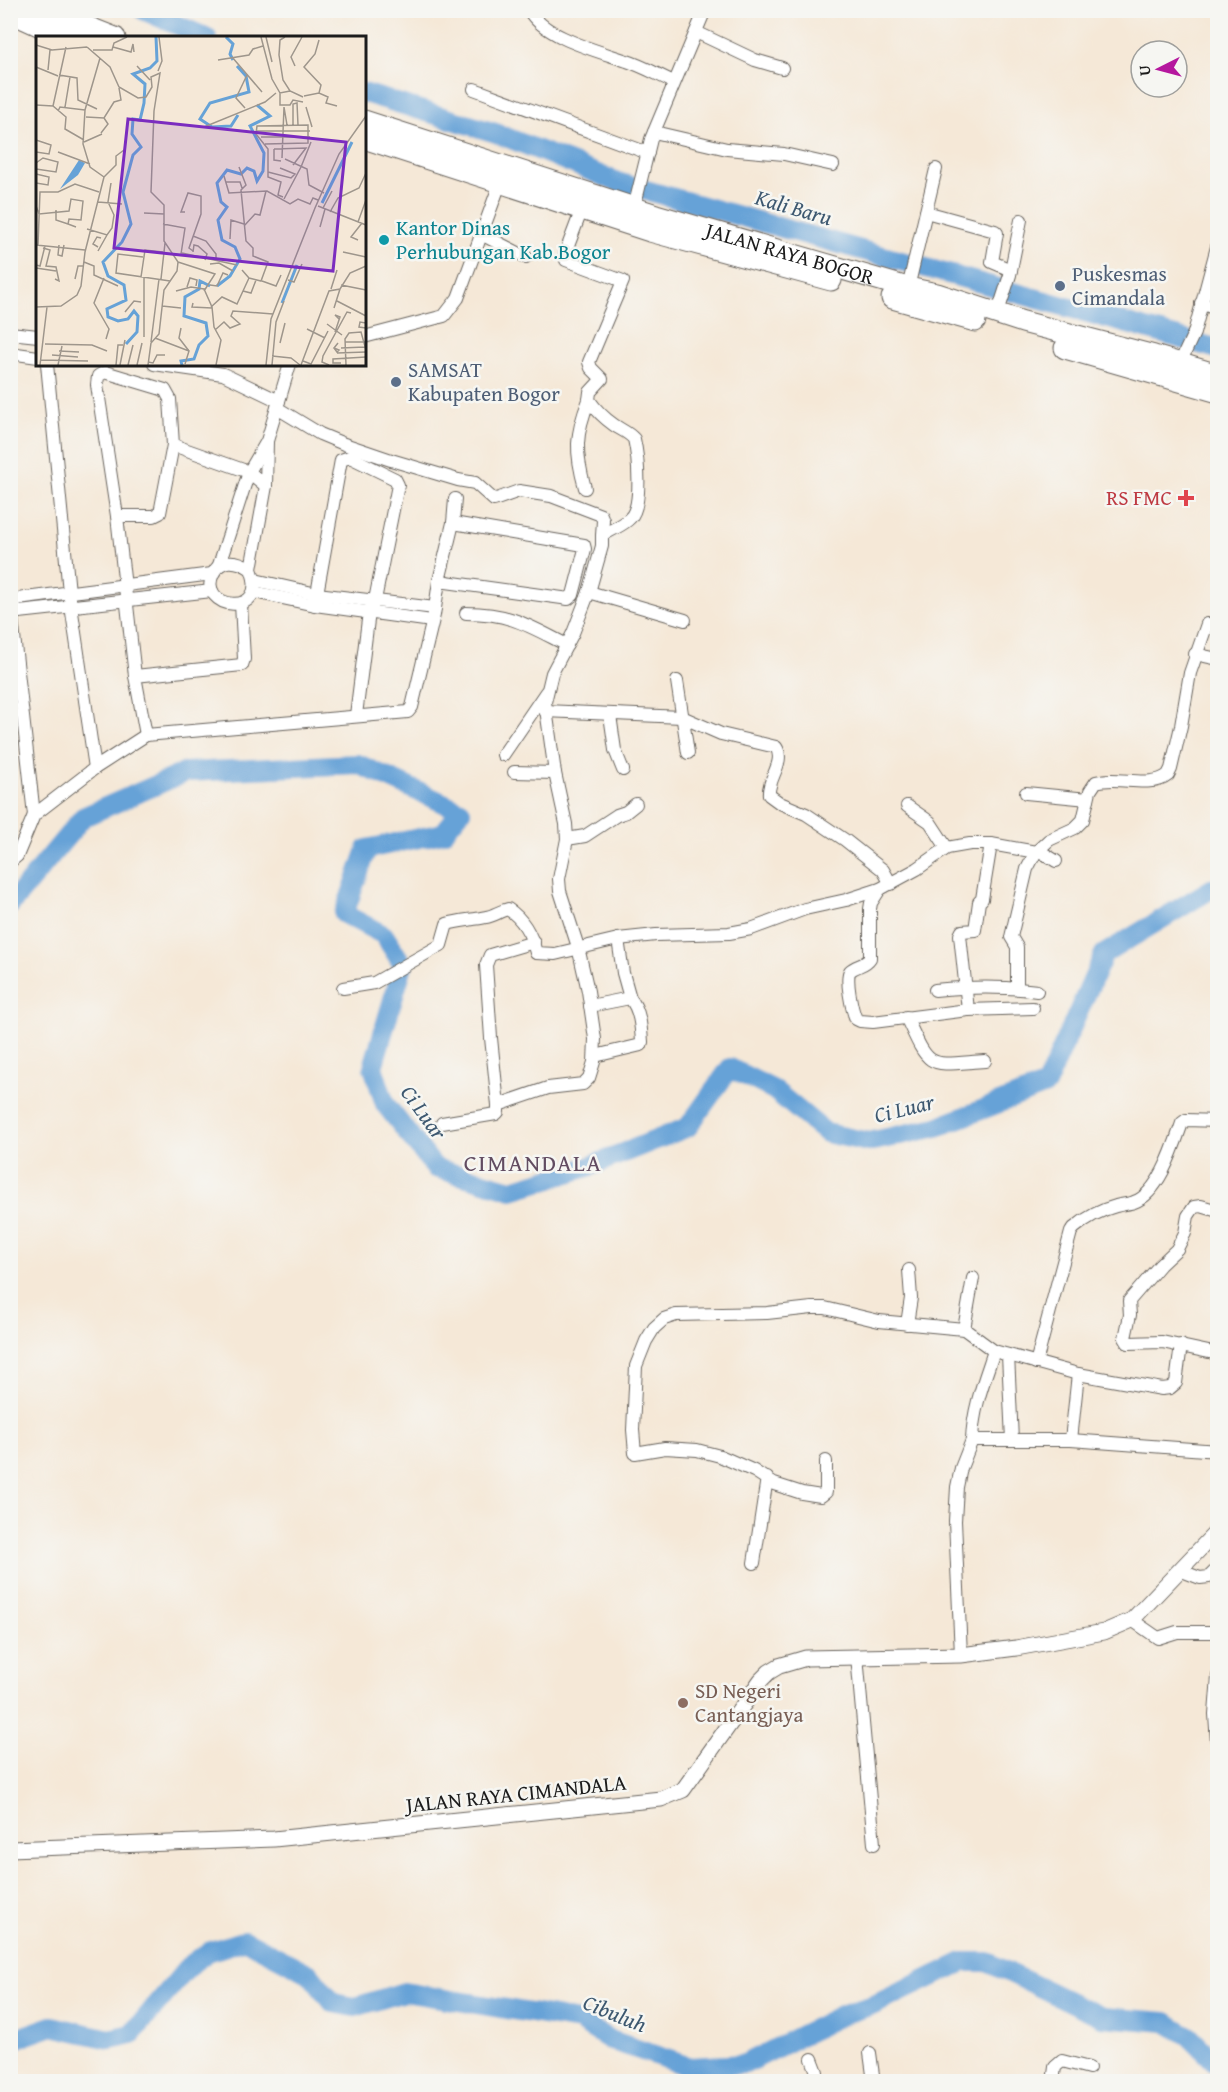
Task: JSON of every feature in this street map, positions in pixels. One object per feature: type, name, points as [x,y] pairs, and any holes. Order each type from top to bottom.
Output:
[{"type":"highway","points":[[44,10],[110,36]]},
{"type":"highway","points":[[10,12],[63,36]]},
{"type":"highway","name":"JALAN RAYA BOGOR","points":[[366,122],[504,175],[582,209],[650,231],[668,234],[1218,392]]},
{"type":"highway","name":"JALAN RAYA BOGOR","points":[[366,139],[504,175],[635,203],[938,294],[1000,308],[1154,356],[1181,361],[1218,375]]},
{"type":"street","points":[[529,10],[538,22],[573,43],[628,61],[674,82]]},
{"type":"street","points":[[635,203],[654,132],[705,10]]},
{"type":"street","points":[[696,32],[755,60],[782,68]]},
{"type":"street","points":[[474,89],[648,153]]},
{"type":"street","points":[[654,132],[727,148],[784,154],[833,165]]},
{"type":"street","points":[[908,284],[936,169]]},
{"type":"street","points":[[366,336],[444,316],[458,298],[504,175]]},
{"type":"street","points":[[582,209],[564,254],[566,260],[623,281],[590,362],[591,368],[603,379],[590,392],[579,429],[577,458],[585,488]]},
{"type":"street","points":[[926,213],[995,231],[997,233],[992,262],[1010,274]]},
{"type":"street","points":[[1000,308],[1010,274],[1021,220]]},
{"type":"street","points":[[481,234],[526,257]]},
{"type":"street","points":[[1181,361],[1194,333],[1218,243]]},
{"type":"street","points":[[1201,303],[1218,310]]},
{"type":"street","points":[[10,333],[36,336]]},
{"type":"street","points":[[10,353],[36,357]]},
{"type":"street","points":[[47,366],[69,592],[95,768]]},
{"type":"street","points":[[168,366],[223,374],[278,405],[320,434],[391,460],[475,483],[494,500],[519,491],[551,496],[601,515],[603,520],[602,546],[589,592],[567,645],[552,673],[545,702],[555,773],[566,824],[567,838],[559,879],[560,891],[579,947],[590,1006],[595,1056],[590,1078],[583,1084],[548,1088],[498,1105]]},
{"type":"street","points":[[267,441],[266,486],[249,599],[241,604],[229,605],[219,600],[212,591],[211,583],[249,472],[267,441],[289,366]]},
{"type":"street","points":[[117,516],[154,516],[160,513],[172,445],[170,399],[165,390],[105,372],[100,374],[96,380],[117,516],[135,676],[146,735]]},
{"type":"street","points":[[589,400],[615,426],[630,434],[636,448],[637,499],[635,511],[631,518],[602,536]]},
{"type":"street","points":[[172,445],[249,472],[266,486]]},
{"type":"street","points":[[316,599],[341,460],[347,457],[395,479],[397,483],[375,600],[369,612],[356,715]]},
{"type":"street","points":[[34,814],[95,768],[146,735],[408,711],[412,707],[434,614],[439,581],[453,523],[455,499]]},
{"type":"street","points":[[439,581],[568,599],[573,596],[585,549],[584,544],[453,523]]},
{"type":"street","points":[[11,613],[71,606],[216,570],[230,561],[242,562],[253,580],[316,599],[369,612],[434,614]]},
{"type":"street","points":[[10,862],[17,856],[34,814],[10,600],[69,592],[212,591]]},
{"type":"street","points":[[589,592],[686,621]]},
{"type":"street","points":[[316,599],[375,600],[434,614]]},
{"type":"street","points":[[135,676],[242,665],[244,659],[241,604]]},
{"type":"street","points":[[466,613],[486,613],[520,621],[567,645]]},
{"type":"street","points":[[1017,988],[1017,947],[1011,937],[1027,869],[1037,851],[1049,840],[1075,828],[1083,820],[1092,786],[1102,780],[1155,781],[1168,775],[1175,754],[1195,654],[1207,624],[1218,625]]},
{"type":"street","points":[[1195,654],[1218,659]]},
{"type":"street","points":[[677,681],[688,753]]},
{"type":"street","points":[[503,755],[548,688]]},
{"type":"street","points":[[546,711],[682,717],[721,734],[776,747],[779,754],[778,763],[768,790],[769,795],[780,803],[806,814],[846,840],[883,870],[886,886]]},
{"type":"street","points":[[610,715],[615,750],[623,770]]},
{"type":"street","points":[[514,772],[555,773]]},
{"type":"street","points":[[1026,793],[1088,799]]},
{"type":"street","points":[[567,838],[585,836],[636,804]]},
{"type":"street","points":[[907,806],[930,822],[947,848]]},
{"type":"street","points":[[343,988],[369,985],[441,945],[447,924],[487,917],[508,909],[516,915],[534,942],[537,954],[555,954],[618,939],[656,935],[729,933],[751,929],[805,909],[846,900],[886,886],[947,848],[970,844],[990,844],[1037,851],[1056,861]]},
{"type":"street","points":[[968,1010],[960,934],[962,931],[975,930],[990,844]]},
{"type":"street","points":[[886,886],[871,903],[870,958],[867,963],[852,970],[847,978],[854,1015],[860,1021],[873,1022],[968,1010],[1033,1008]]},
{"type":"street","points":[[595,1056],[642,1044],[638,1012],[630,998],[623,973],[618,939]]},
{"type":"street","points":[[442,1123],[498,1112],[486,965],[490,955],[534,942]]},
{"type":"street","points":[[934,990],[966,987],[1017,988],[1036,991]]},
{"type":"street","points":[[590,1006],[630,998]]},
{"type":"street","points":[[906,1017],[921,1051],[932,1062],[945,1064],[985,1061]]},
{"type":"street","points":[[1036,1363],[1071,1232],[1074,1228],[1102,1210],[1142,1199],[1171,1155],[1182,1123],[1186,1120],[1218,1121]]},
{"type":"street","points":[[1218,1211],[1201,1206],[1194,1207],[1188,1216],[1185,1233],[1177,1249],[1129,1301],[1130,1315],[1125,1338],[1128,1343],[1162,1342],[1218,1354]]},
{"type":"street","points":[[907,1324],[911,1298],[909,1270]]},
{"type":"street","points":[[964,1329],[973,1278]]},
{"type":"street","points":[[826,1461],[824,1495],[802,1493],[785,1488],[720,1456],[697,1450],[665,1448],[635,1453],[633,1430],[636,1366],[654,1328],[664,1319],[683,1314],[758,1314],[825,1308],[879,1320],[964,1329],[989,1347],[1008,1355],[1078,1374],[1170,1388],[1176,1383],[1181,1345]]},
{"type":"street","points":[[961,1655],[955,1521],[957,1486],[972,1440],[972,1420],[989,1347]]},
{"type":"street","points":[[1008,1355],[1012,1440]]},
{"type":"street","points":[[1071,1440],[1078,1374]]},
{"type":"street","points":[[972,1440],[1071,1440],[1186,1450],[1217,1449]]},
{"type":"street","points":[[754,1563],[767,1478]]},
{"type":"street","name":"JALAN RAYA CIMANDALA","points":[[10,1849],[274,1839],[661,1799],[683,1790],[769,1672],[779,1666],[806,1658],[961,1655],[1016,1648],[1117,1628],[1132,1620],[1218,1530]]},
{"type":"street","points":[[1179,1570],[1200,1578],[1209,1577],[1218,1568]]},
{"type":"street","points":[[1132,1620],[1158,1638],[1177,1632],[1218,1632]]},
{"type":"street","points":[[857,1656],[874,1844]]},
{"type":"street","points":[[1218,1676],[1215,1714],[1218,1757]]},
{"type":"street","points":[[870,2053],[874,2082]]},
{"type":"street","points":[[812,2059],[817,2072],[815,2082]]},
{"type":"street","points":[[1053,2082],[1055,2067],[1062,2061],[1089,2068]]},
{"type":"waterway","name":"Kali Baru","points":[[143,10],[202,36]]},
{"type":"waterway","name":"Kali Baru","points":[[366,94],[496,133],[620,183],[1218,349]]},
{"type":"waterway","name":"Ci Luar","points":[[10,905],[83,817],[186,772],[358,764],[461,811],[443,833],[367,849],[344,914],[384,935],[403,965],[373,1067],[385,1104],[435,1168],[512,1190],[591,1166],[688,1127],[730,1068],[774,1090],[826,1133],[869,1142],[937,1127],[1046,1085],[1104,954],[1213,888],[1218,890]]},
{"type":"waterway","name":"Cibuluh","points":[[10,2041],[52,2026],[110,2039],[132,2034],[190,1965],[208,1952],[245,1940],[310,1974],[333,2003],[355,2007],[404,1992],[579,2021],[610,2040],[690,2067],[745,2064],[843,2014],[874,2005],[963,1962],[987,1962],[1102,2017],[1166,2022],[1189,2036],[1218,2065]]},
{"type":"place","name":"Kantor Dinas Perhubungan Kab.Bogor","points":[[384,240]]},
{"type":"place","name":"Puskesmas Cimandala","points":[[1060,286]]},
{"type":"place","name":"SAMSAT Kabupaten Bogor","points":[[396,382]]},
{"type":"place","name":"RS FMC","points":[[1186,498]]},
{"type":"place","name":"SD Negeri Cantangjaya","points":[[683,1703]]},
{"type":"district","name":"CIMANDALA","points":[[533,1163]]}]
